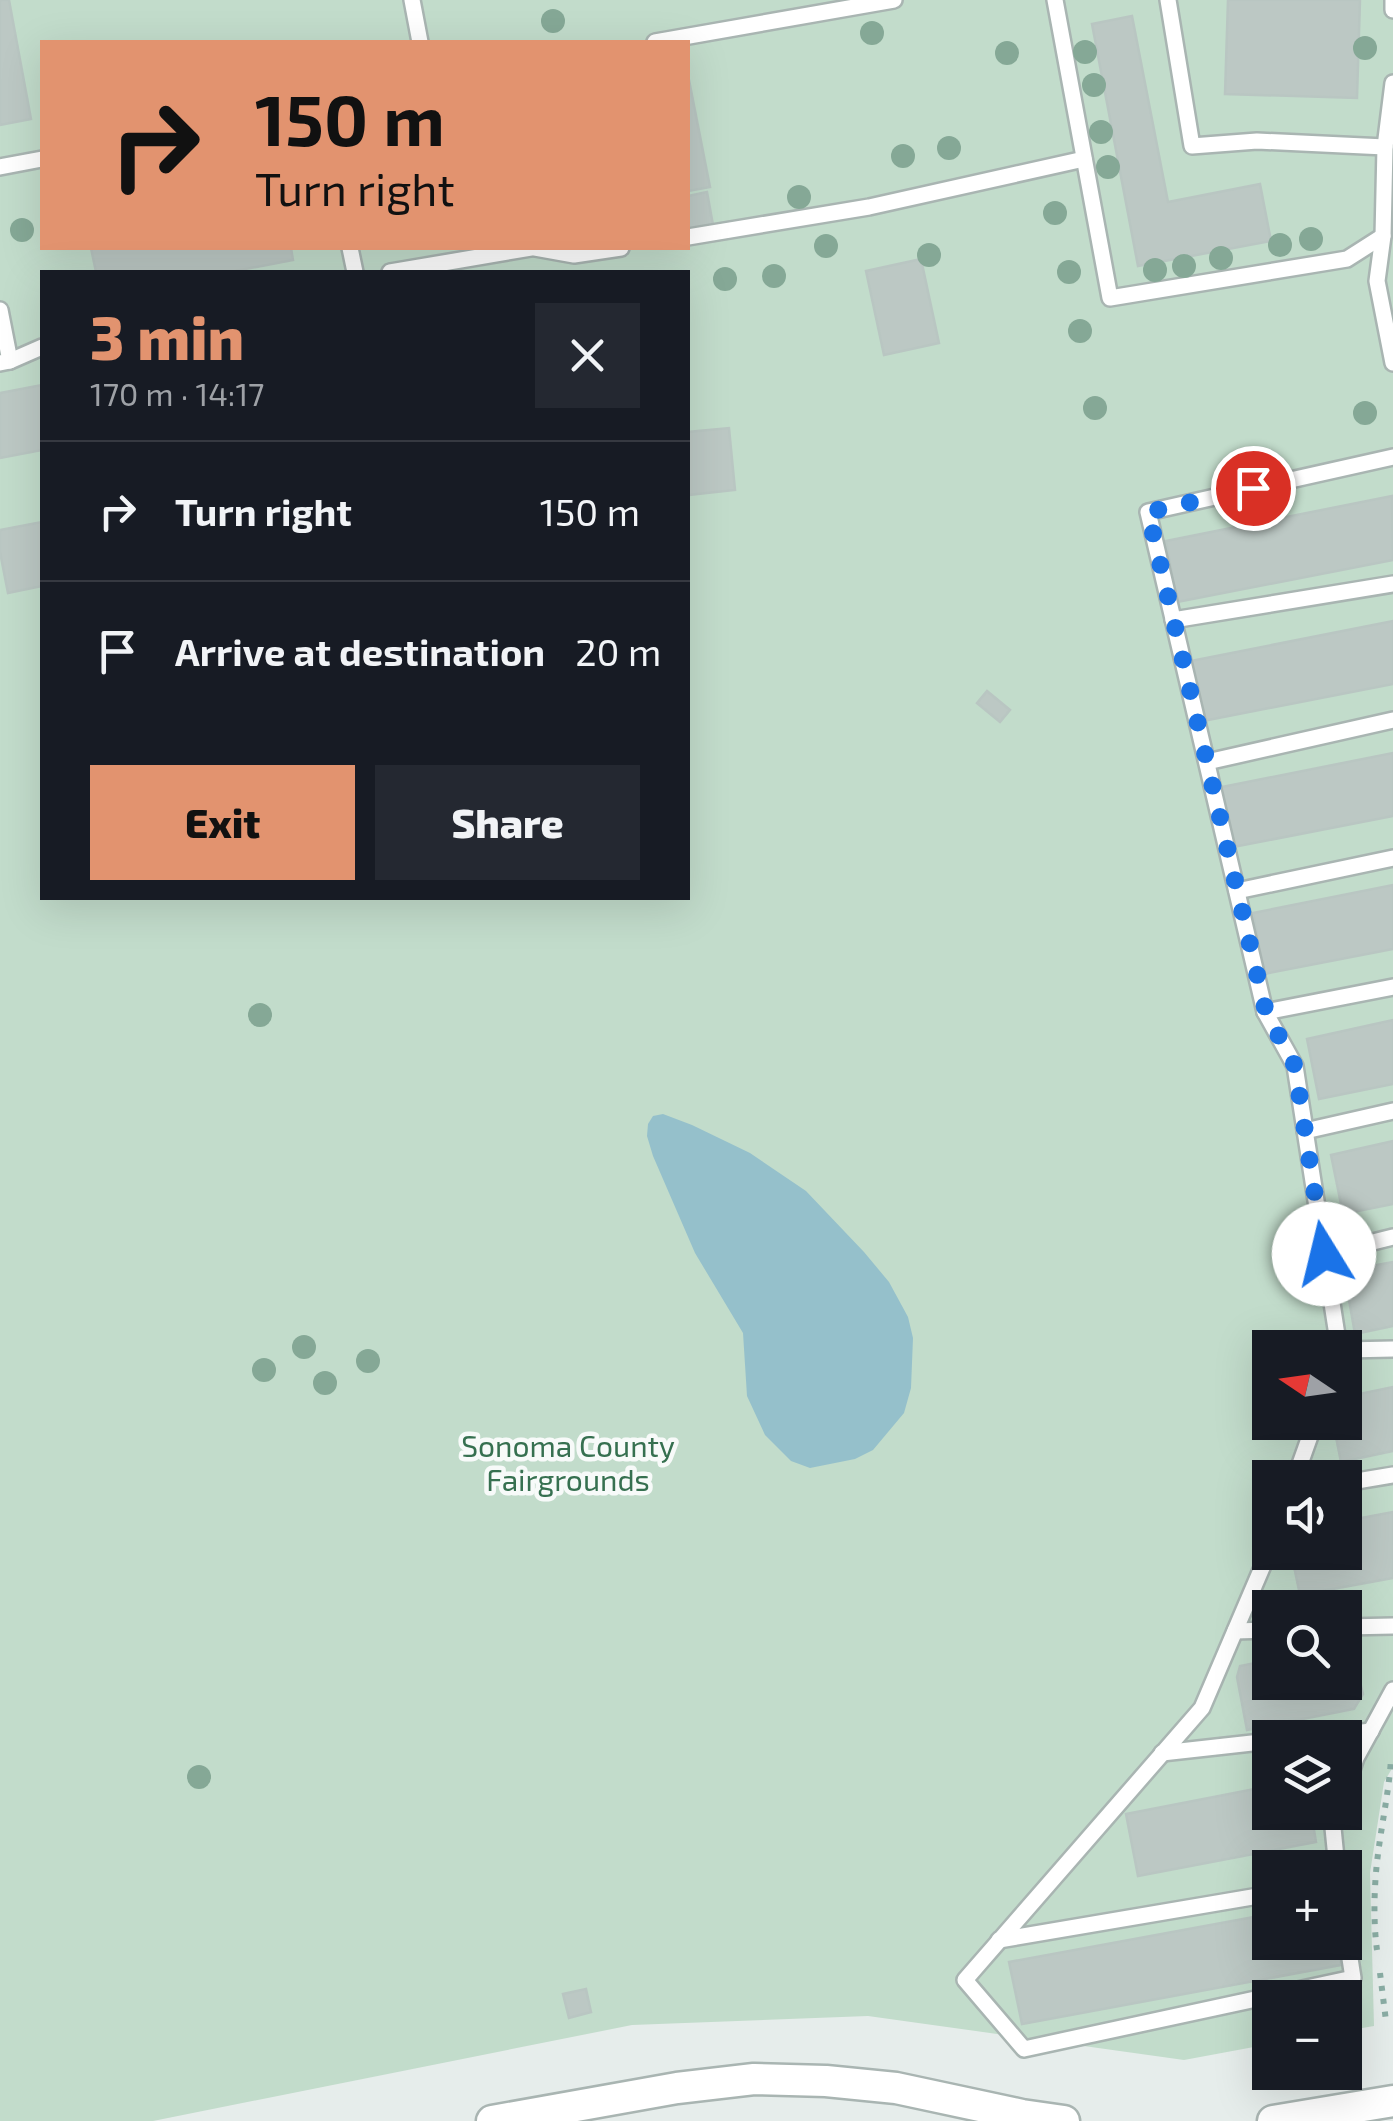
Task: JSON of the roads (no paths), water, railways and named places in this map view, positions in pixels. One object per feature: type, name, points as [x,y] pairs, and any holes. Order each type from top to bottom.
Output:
[{"type":"street","points":[[492,2121],[677,2088],[754,2079],[896,2088],[1064,2121]]},
{"type":"street","points":[[1273,2121],[1393,2101]]},
{"type":"lane","points":[[412,0],[420,40]]},
{"type":"lane","points":[[666,40],[894,0]]},
{"type":"lane","points":[[1055,0],[1110,298],[1347,259],[1382,236]]},
{"type":"lane","points":[[1168,0],[1192,146],[1257,141],[1385,147]]},
{"type":"lane","points":[[1393,0],[1393,10]]},
{"type":"lane","points":[[1393,83],[1377,281],[1393,363]]},
{"type":"lane","points":[[0,167],[40,159]]},
{"type":"lane","points":[[690,237],[869,207],[1084,159]]},
{"type":"lane","points":[[402,270],[521,250]]},
{"type":"lane","points":[[545,250],[574,255],[608,250]]},
{"type":"lane","points":[[0,310],[5,362],[40,348]]},
{"type":"lane","points":[[1338,1330],[1295,1066],[1266,1012],[1148,512],[1393,457]]},
{"type":"lane","points":[[1173,620],[1393,584]]},
{"type":"lane","points":[[1207,762],[1393,720]]},
{"type":"lane","points":[[1237,891],[1393,858]]},
{"type":"lane","points":[[1266,1012],[1393,988]]},
{"type":"lane","points":[[1305,1131],[1393,1111]]},
{"type":"lane","points":[[1324,1254],[1393,1237]]},
{"type":"lane","points":[[1362,1349],[1393,1349]]},
{"type":"lane","points":[[1362,1480],[1393,1474]]},
{"type":"lane","points":[[1261,1570],[1202,1708],[965,1980],[1024,2049],[1353,1978],[1350,1960]]},
{"type":"lane","points":[[1362,1627],[1393,1626]]},
{"type":"lane","points":[[1234,1631],[1252,1630]]},
{"type":"lane","points":[[1362,1747],[1393,1690]]},
{"type":"lane","points":[[1362,1732],[1371,1731]]},
{"type":"lane","points":[[1162,1752],[1252,1744]]},
{"type":"lane","points":[[999,1940],[1252,1897]]},
{"type":"water","points":[[663,1114],[750,1153],[806,1191],[889,1282],[908,1317],[913,1338],[911,1388],[904,1413],[873,1450],[855,1459],[810,1468],[791,1461],[765,1435],[747,1396],[743,1333],[695,1253],[653,1156],[648,1124],[653,1116]]},
{"type":"park label","name":"Sonoma County Fairgrounds","points":[[568,1462]]}]
